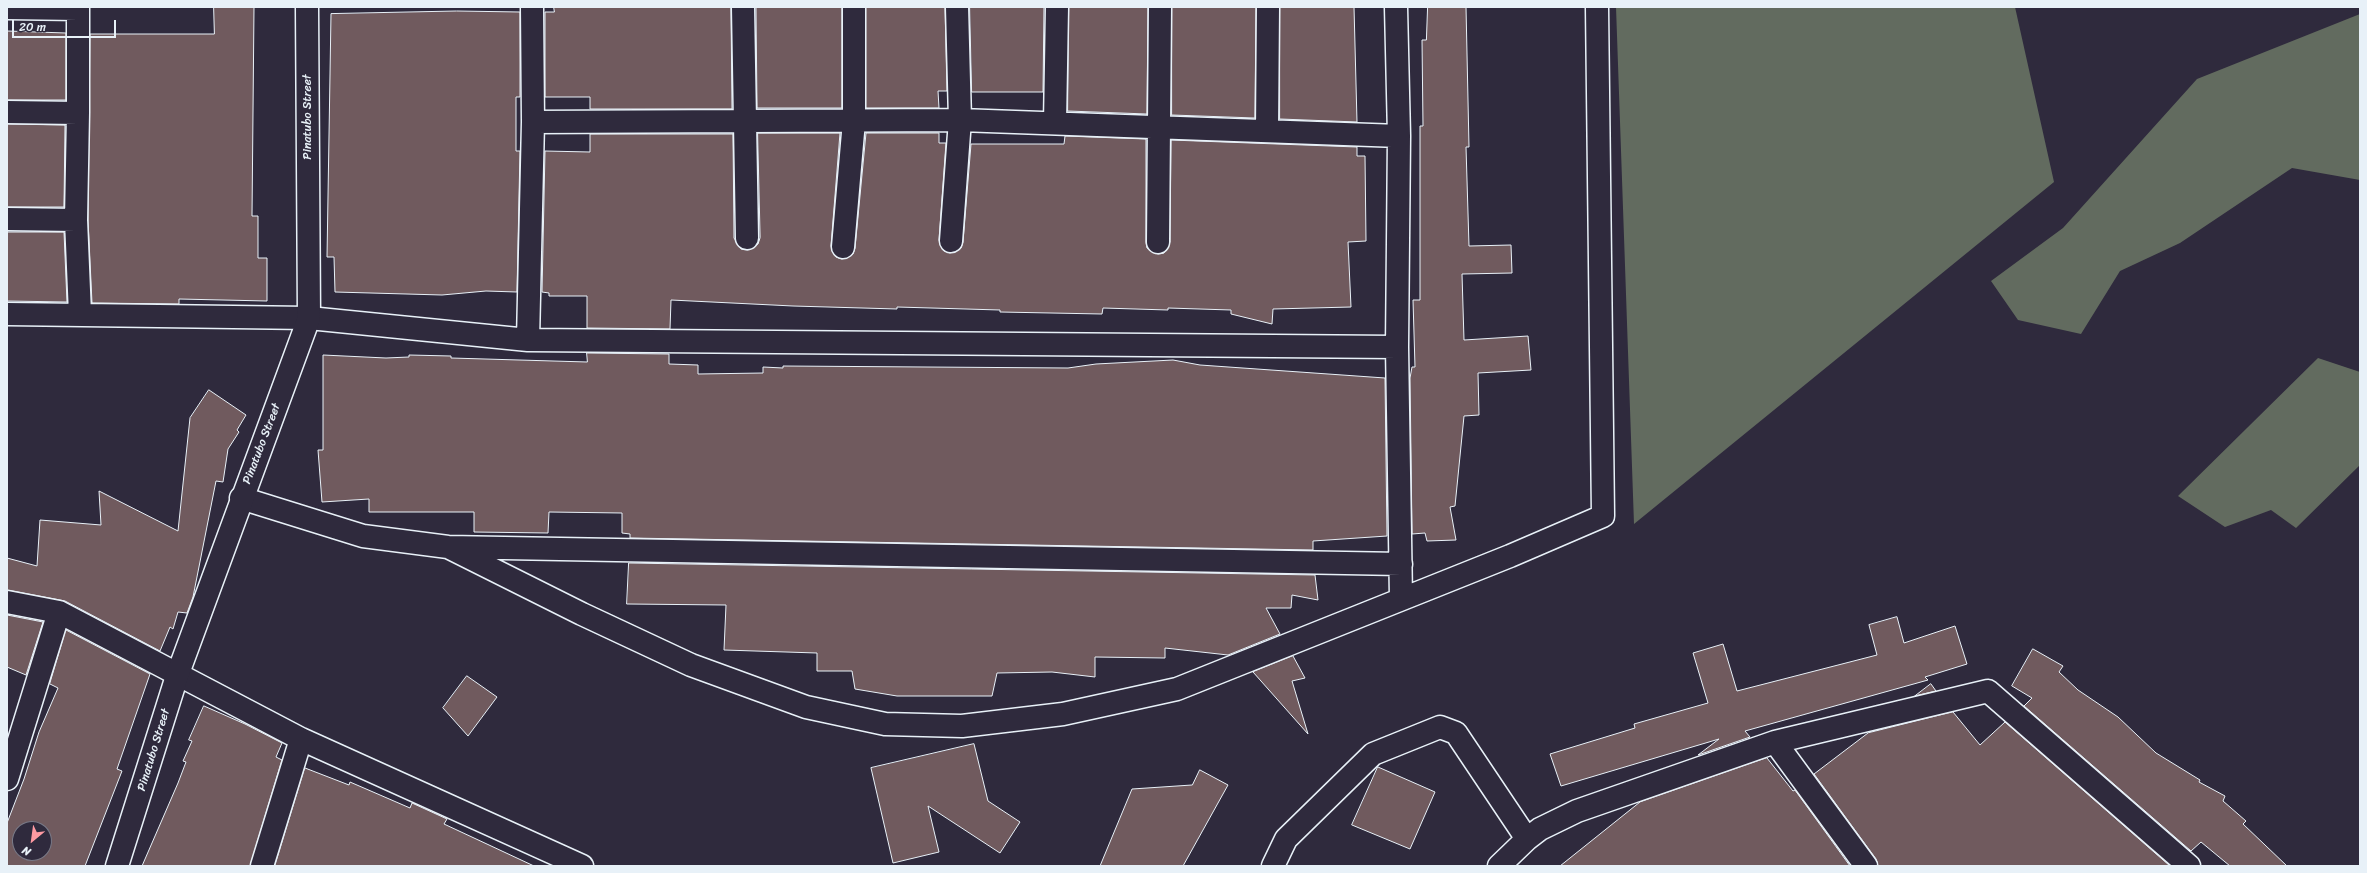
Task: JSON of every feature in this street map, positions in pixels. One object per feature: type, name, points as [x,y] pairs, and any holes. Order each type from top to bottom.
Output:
[{"type":"street","name":"Pinatubo Street","points":[[117,866],[177,676],[241,498],[309,318],[307,7]]},
{"type":"street","points":[[528,340],[533,122],[532,7]]},
{"type":"street","points":[[743,7],[747,238]]},
{"type":"street","points":[[843,247],[854,121],[854,7]]},
{"type":"street","points":[[951,241],[960,120],[956,7]]},
{"type":"street","points":[[1055,123],[1057,7]]},
{"type":"street","points":[[1158,242],[1160,7]]},
{"type":"street","points":[[1266,131],[1268,7]]},
{"type":"street","points":[[1396,7],[1399,136],[1397,347],[1401,599]]},
{"type":"street","points":[[448,547],[582,614],[691,665],[806,707],[885,724],[970,726],[1063,714],[1177,690],[1510,556],[1604,516],[1596,7]]},
{"type":"street","points":[[7,8],[78,8],[76,220],[80,314]]},
{"type":"street","points":[[7,112],[78,113]]},
{"type":"street","points":[[533,122],[960,120],[1399,136]]},
{"type":"street","points":[[7,219],[76,220]]},
{"type":"street","points":[[7,314],[309,318],[528,340],[1397,347]]},
{"type":"street","points":[[241,498],[363,536],[448,547],[1401,564]]},
{"type":"street","points":[[7,602],[59,612],[177,676],[544,859],[582,866]]},
{"type":"street","points":[[7,780],[59,612]]},
{"type":"street","points":[[1499,866],[1527,839],[1540,829],[1577,811],[1775,742],[1988,691],[2189,866]]},
{"type":"street","points":[[1272,866],[1286,839],[1373,754],[1440,727],[1456,732],[1527,839]]},
{"type":"street","points":[[262,866],[301,738]]},
{"type":"street","points":[[1775,742],[1866,866]]},
{"type":"green space","points":[[1616,7],[2015,7],[2054,182],[1634,524]]},
{"type":"green space","points":[[2360,14],[2360,180],[2292,168],[2180,243],[2120,271],[2081,334],[2018,320],[1991,281],[2063,228],[2197,79]]},
{"type":"green space","points":[[2318,358],[2360,372],[2360,465],[2296,528],[2271,510],[2225,527],[2178,496]]},
{"type":"building","points":[[214,7],[254,7],[252,216],[258,216],[258,258],[267,258],[267,301],[179,299],[179,304],[92,303],[88,220],[90,34],[214,34]]},
{"type":"building","points":[[554,7],[731,7],[732,109],[590,109],[590,97],[545,97],[545,12],[554,12]]},
{"type":"building","points":[[842,7],[842,108],[757,108],[756,8]]},
{"type":"building","points":[[866,7],[945,7],[947,91],[938,91],[939,108],[866,108]]},
{"type":"building","points":[[970,7],[1044,7],[1043,92],[972,92]]},
{"type":"building","points":[[1069,7],[1148,7],[1147,114],[1068,111]]},
{"type":"building","points":[[1172,7],[1256,7],[1255,118],[1172,115]]},
{"type":"building","points":[[1280,7],[1354,7],[1357,122],[1280,119]]},
{"type":"building","points":[[1428,7],[1466,7],[1469,147],[1466,147],[1469,246],[1511,245],[1512,273],[1462,274],[1464,340],[1528,336],[1531,370],[1478,373],[1479,415],[1464,416],[1455,506],[1450,507],[1456,540],[1427,541],[1425,533],[1412,534],[1410,378],[1412,367],[1415,367],[1413,300],[1420,300],[1420,126],[1423,126],[1422,40],[1426,40]]},
{"type":"building","points":[[457,11],[520,12],[520,97],[516,97],[516,151],[520,151],[517,292],[486,291],[442,295],[335,292],[334,257],[327,257],[331,14]]},
{"type":"building","points":[[7,31],[66,33],[66,100],[7,100]]},
{"type":"building","points":[[7,124],[65,125],[64,207],[7,207]]},
{"type":"building","points":[[758,133],[840,133],[831,246],[836,257],[842,259],[853,254],[855,248],[866,133],[939,133],[939,143],[946,143],[939,240],[944,251],[950,253],[961,248],[963,242],[971,144],[1064,144],[1065,136],[1146,139],[1146,242],[1147,248],[1158,254],[1164,253],[1170,242],[1171,140],[1357,147],[1357,156],[1365,156],[1366,241],[1348,242],[1351,307],[1273,309],[1272,324],[1231,314],[1231,310],[1103,308],[1102,314],[1000,312],[1000,310],[897,307],[897,309],[793,306],[671,300],[670,329],[587,328],[587,296],[549,296],[549,293],[542,292],[545,151],[590,152],[590,134],[733,134],[734,238],[741,249],[748,250],[758,244],[760,238]]},
{"type":"building","points":[[7,232],[64,232],[67,302],[7,301]]},
{"type":"building","points":[[587,353],[669,354],[669,364],[698,365],[698,374],[763,373],[763,367],[783,368],[783,366],[1068,368],[1096,364],[1173,360],[1200,365],[1385,378],[1387,536],[1313,541],[1313,550],[630,538],[630,534],[622,533],[622,513],[549,512],[548,533],[474,532],[474,512],[369,512],[369,499],[322,502],[318,450],[323,450],[323,355],[386,358],[409,357],[409,355],[451,356],[451,358],[587,362]]},
{"type":"building","points":[[209,390],[246,415],[237,430],[239,432],[228,449],[223,482],[216,481],[193,597],[187,613],[178,612],[173,629],[170,627],[160,651],[65,601],[7,590],[7,558],[37,566],[40,520],[101,525],[99,491],[178,531],[190,418]]},
{"type":"building","points":[[629,563],[1315,575],[1318,600],[1292,595],[1291,608],[1266,608],[1280,634],[1228,655],[1165,648],[1165,658],[1095,657],[1095,677],[1052,672],[997,673],[992,696],[897,696],[855,689],[852,671],[817,671],[817,653],[724,650],[726,605],[627,604]]},
{"type":"building","points":[[7,615],[43,622],[26,675],[7,667]]},
{"type":"building","points":[[1897,617],[1904,643],[1955,626],[1967,664],[1925,677],[1928,680],[1745,731],[1750,737],[1698,755],[1719,739],[1561,786],[1550,754],[1635,728],[1634,724],[1708,703],[1693,653],[1723,644],[1737,691],[1877,655],[1869,625]]},
{"type":"building","points":[[66,630],[150,674],[117,769],[122,771],[85,866],[7,866],[7,823],[24,779],[39,732],[58,688],[50,684]]},
{"type":"building","points":[[2033,649],[2063,666],[2059,672],[2078,690],[2118,717],[2156,753],[2200,780],[2199,782],[2225,796],[2223,801],[2246,821],[2243,824],[2287,866],[2230,866],[2201,842],[2191,851],[2024,706],[2032,698],[2012,686]]},
{"type":"building","points":[[1293,656],[1305,678],[1292,681],[1308,734],[1253,672]]},
{"type":"building","points":[[467,676],[497,697],[468,736],[443,708]]},
{"type":"building","points":[[1931,684],[1936,691],[1915,696]]},
{"type":"building","points":[[204,706],[245,724],[282,743],[276,757],[282,760],[250,866],[142,866],[178,783],[186,762],[183,761],[192,741],[189,740]]},
{"type":"building","points":[[1953,712],[1980,745],[2005,722],[2170,866],[1878,866],[1876,859],[1814,774],[1868,733]]},
{"type":"building","points":[[974,744],[988,801],[1020,822],[1000,853],[928,806],[939,852],[893,863],[871,768]]},
{"type":"building","points":[[1767,758],[1793,791],[1795,790],[1850,866],[1560,866],[1640,802]]},
{"type":"building","points":[[1378,767],[1435,792],[1410,849],[1352,825]]},
{"type":"building","points":[[305,768],[349,785],[350,782],[410,808],[412,803],[447,819],[444,824],[534,866],[275,866]]},
{"type":"building","points":[[1200,770],[1228,785],[1183,866],[1100,866],[1132,789],[1192,785]]}]
